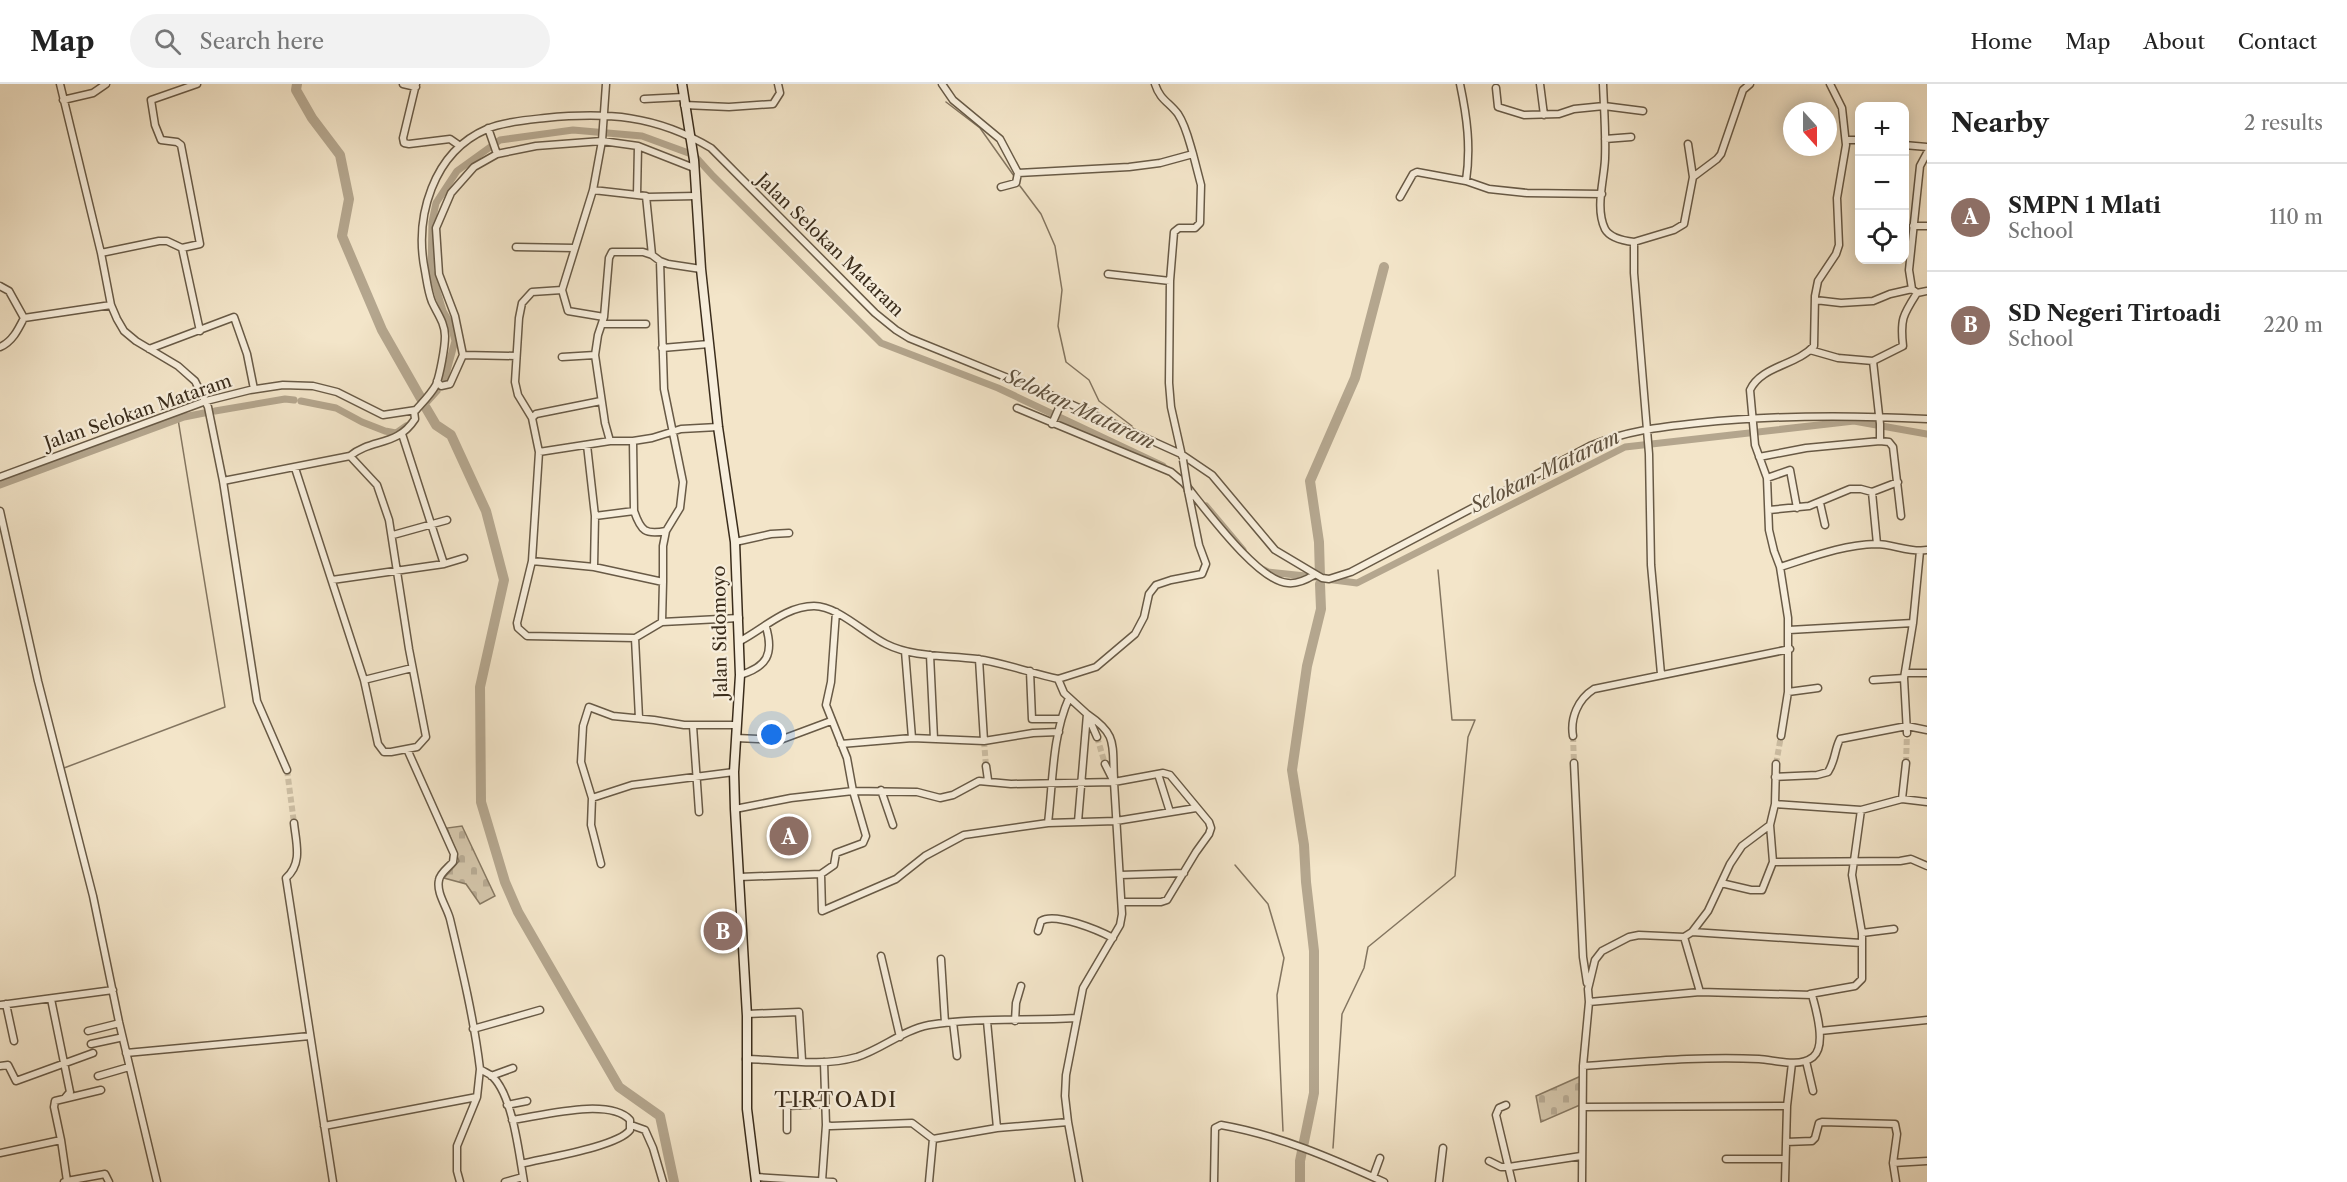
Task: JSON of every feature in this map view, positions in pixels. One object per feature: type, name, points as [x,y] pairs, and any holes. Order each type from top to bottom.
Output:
[{"type":"main road","name":"Jalan Sidomoyo","points":[[682,84],[694,164],[701,269],[718,427],[735,542],[740,641],[734,772],[735,809],[747,1014],[748,1127],[756,1179]]},
{"type":"street","points":[[60,84],[101,253],[111,305],[124,331],[195,381],[207,404],[223,481],[257,701],[287,770]]},
{"type":"street","points":[[63,100],[93,93],[106,84]]},
{"type":"street","points":[[101,253],[159,241],[167,241],[182,248],[200,244],[180,146],[177,142],[160,140],[154,124],[151,100],[197,84]]},
{"type":"street","points":[[403,84],[416,86],[403,138],[404,142],[409,144],[450,139],[460,146]]},
{"type":"street","points":[[606,84],[602,141],[592,190],[562,290],[568,311],[603,320],[646,324]]},
{"type":"street","points":[[644,99],[684,101],[729,108],[773,104],[780,93],[778,84]]},
{"type":"street","points":[[942,84],[953,100],[1000,139],[1018,173],[1016,183],[1002,187]]},
{"type":"street","points":[[740,641],[787,613],[806,606],[820,606],[836,612],[880,641],[905,651],[979,659],[1058,679],[1096,667],[1135,634],[1144,617],[1149,594],[1156,585],[1202,574],[1205,570],[1206,564],[1199,545],[1171,407],[1170,391],[1170,281],[1174,232],[1179,228],[1195,228],[1200,222],[1201,185],[1184,124],[1176,112],[1162,99],[1155,84]]},
{"type":"street","points":[[1460,84],[1468,126],[1470,158],[1466,181]]},
{"type":"street","points":[[1540,84],[1544,115]]},
{"type":"street","points":[[1603,84],[1605,139],[1601,216],[1607,232],[1611,235],[1634,242],[1674,230],[1684,224],[1693,177],[1688,144]]},
{"type":"street","points":[[1693,177],[1721,154],[1744,87],[1750,84]]},
{"type":"street","points":[[1781,736],[1788,692],[1789,630],[1780,567],[1769,530],[1767,478],[1755,445],[1750,390],[1752,385],[1778,367],[1799,358],[1810,350],[1815,340],[1815,300],[1818,281],[1836,254],[1839,245],[1837,198],[1846,140],[1842,108],[1830,84]]},
{"type":"street","points":[[1496,88],[1498,107],[1524,115],[1559,114],[1574,109],[1604,106],[1643,111]]},
{"type":"street","name":"Jalan Selokan Mataram","points":[[0,477],[254,389],[283,385],[313,386],[338,392],[383,415],[415,411],[436,384],[445,334],[443,323],[429,291],[421,248],[425,205],[439,169],[460,146],[488,130],[539,119],[627,117],[649,121],[691,137],[711,148],[891,326],[925,345],[1062,401],[1182,457],[1212,475],[1270,545],[1312,574]]},
{"type":"street","points":[[488,130],[496,150]]},
{"type":"street","points":[[1605,139],[1631,137]]},
{"type":"street","points":[[1846,140],[1855,140]]},
{"type":"street","points":[[436,384],[441,386],[450,384],[463,355],[455,315],[439,274],[436,228],[451,193],[474,167],[496,150],[602,141],[638,146],[694,164]]},
{"type":"street","points":[[1909,145],[1927,147]]},
{"type":"street","points":[[637,195],[638,146]]},
{"type":"street","points":[[1810,350],[1838,358],[1873,361],[1903,346],[1901,324],[1914,291],[1909,270],[1920,166],[1927,153]]},
{"type":"street","points":[[1018,173],[1129,167],[1160,163],[1193,154]]},
{"type":"street","points":[[1401,197],[1415,172],[1466,181],[1490,189],[1527,193],[1602,194]]},
{"type":"street","points":[[592,190],[647,197],[696,196]]},
{"type":"street","points":[[647,197],[652,255]]},
{"type":"street","points":[[1913,226],[1927,226]]},
{"type":"street","points":[[1634,242],[1634,273],[1648,431],[1651,566],[1661,674]]},
{"type":"street","points":[[516,247],[574,248]]},
{"type":"street","points":[[182,248],[200,331]]},
{"type":"street","points":[[610,441],[601,401],[595,355],[603,320],[609,255],[616,251],[652,255],[660,261],[701,269]]},
{"type":"street","points":[[660,261],[664,389],[683,482],[680,508],[666,531],[663,546],[662,622]]},
{"type":"street","points":[[1108,274],[1170,281]]},
{"type":"street","points":[[0,286],[9,291],[24,318]]},
{"type":"street","points":[[562,290],[532,292],[522,303],[515,382],[518,395],[532,418],[539,452],[532,561],[517,623],[521,632],[527,636],[547,638],[634,638],[662,622],[739,618]]},
{"type":"street","points":[[1815,300],[1841,303],[1873,301],[1890,294],[1927,291]]},
{"type":"street","points":[[24,318],[111,305]]},
{"type":"street","points":[[149,349],[234,317],[246,349],[254,389]]},
{"type":"street","points":[[0,347],[15,334],[24,318]]},
{"type":"street","points":[[662,348],[709,344]]},
{"type":"street","points":[[463,355],[516,356]]},
{"type":"street","points":[[562,357],[595,355]]},
{"type":"street","points":[[1873,361],[1880,439]]},
{"type":"street","points":[[532,418],[536,414],[601,401]]},
{"type":"street","points":[[1052,422],[1062,401]]},
{"type":"street","points":[[1017,408],[1171,472],[1184,483],[1254,565],[1271,578],[1286,583],[1306,580],[1312,574],[1329,579],[1344,575],[1590,446],[1621,434],[1752,420],[1927,419]]},
{"type":"street","points":[[223,481],[350,456],[361,449],[391,440],[402,434],[415,419],[415,411]]},
{"type":"street","points":[[539,452],[610,441],[633,441],[672,432],[718,427]]},
{"type":"street","points":[[402,434],[444,564]]},
{"type":"street","points":[[1759,457],[1806,448],[1880,439],[1889,442],[1893,447],[1901,516]]},
{"type":"street","points":[[633,441],[634,511],[639,526],[644,531],[658,533],[666,531]]},
{"type":"street","points":[[587,445],[595,516],[594,567]]},
{"type":"street","points":[[295,468],[364,680],[378,744],[387,753],[407,749],[421,744],[426,737],[412,668],[393,535],[377,486],[350,456]]},
{"type":"street","points":[[1767,478],[1790,470],[1797,508]]},
{"type":"street","points":[[1769,510],[1797,508],[1820,503],[1850,489],[1872,492],[1898,482]]},
{"type":"street","points":[[1872,492],[1877,544]]},
{"type":"street","points":[[1820,503],[1825,525]]},
{"type":"street","points":[[0,511],[38,681],[93,896],[129,1067],[157,1182]]},
{"type":"street","points":[[595,516],[634,511]]},
{"type":"street","points":[[393,535],[447,520]]},
{"type":"street","points":[[735,542],[771,534],[789,533]]},
{"type":"street","points":[[1780,567],[1835,549],[1877,544],[1923,550],[1905,675],[1907,729]]},
{"type":"street","points":[[332,580],[444,564],[464,558]]},
{"type":"street","points":[[532,561],[594,567],[663,582]]},
{"type":"street","points":[[739,878],[821,874],[834,865],[836,854],[866,840],[853,791],[851,770],[826,705],[831,682],[836,612]]},
{"type":"street","points":[[1789,630],[1913,623]]},
{"type":"street","points":[[740,675],[757,668],[766,661],[770,642],[766,627]]},
{"type":"street","points":[[634,638],[639,718]]},
{"type":"street","points":[[1573,736],[1571,724],[1574,714],[1589,692],[1661,674],[1790,649]]},
{"type":"street","points":[[905,651],[912,738]]},
{"type":"street","points":[[930,655],[934,739]]},
{"type":"street","points":[[979,659],[984,741]]},
{"type":"street","points":[[364,680],[412,668]]},
{"type":"street","points":[[1030,671],[1032,719],[1061,719]]},
{"type":"street","points":[[1873,680],[1927,673]]},
{"type":"street","points":[[1058,679],[1069,698],[1102,725],[1111,737],[1122,902],[1120,924],[1087,978],[1076,1018],[1065,1086],[1068,1122],[1079,1182]]},
{"type":"street","points":[[1788,692],[1818,688]]},
{"type":"street","points":[[1048,823],[1061,719],[1069,698]]},
{"type":"street","points":[[601,864],[591,825],[592,798],[581,762],[580,749],[583,726],[589,707],[613,716],[693,726],[737,725]]},
{"type":"street","points":[[1087,714],[1096,737]]},
{"type":"street","points":[[1078,822],[1087,714]]},
{"type":"street","points":[[736,738],[785,739],[831,721]]},
{"type":"street","points":[[693,726],[699,812]]},
{"type":"street","points":[[1775,777],[1816,775],[1828,772],[1835,760],[1836,746],[1840,739],[1907,729],[1927,730]]},
{"type":"street","points":[[842,744],[912,738],[984,741],[1033,733],[1059,732]]},
{"type":"street","points":[[407,749],[454,854],[453,862],[440,875],[439,885],[460,961],[480,1070],[477,1097],[457,1146],[457,1171],[460,1182]]},
{"type":"street","points":[[1902,799],[1906,762]]},
{"type":"street","points":[[1574,763],[1583,957],[1589,1002],[1583,1066],[1582,1182]]},
{"type":"street","points":[[1105,764],[1114,782]]},
{"type":"street","points":[[1720,883],[1751,891],[1762,890],[1773,861],[1770,825],[1775,804],[1776,764]]},
{"type":"street","points":[[986,766],[988,780]]},
{"type":"street","points":[[592,798],[632,785],[734,772]]},
{"type":"street","points":[[1158,774],[1170,812]]},
{"type":"street","points":[[735,809],[791,798],[853,791],[917,792],[940,798],[953,795],[973,783],[988,780],[1011,784],[1080,783],[1114,782],[1158,774],[1170,775],[1211,828],[1209,834],[1167,900],[1122,902]]},
{"type":"street","points":[[881,790],[893,825]]},
{"type":"street","points":[[1775,804],[1861,810],[1902,799],[1927,802]]},
{"type":"street","points":[[821,874],[822,911],[896,879],[925,856],[964,835],[1048,823],[1116,821],[1196,808]]},
{"type":"street","points":[[1589,1002],[1700,992],[1810,994],[1860,983],[1863,973],[1862,933],[1854,892],[1853,860],[1861,810]]},
{"type":"street","points":[[294,823],[297,858],[294,869],[286,878],[333,1182]]},
{"type":"street","points":[[1588,989],[1595,960],[1602,951],[1610,946],[1639,935],[1684,937],[1692,932],[1708,911],[1720,883],[1742,846],[1770,825]]},
{"type":"street","points":[[1773,861],[1911,859],[1927,866]]},
{"type":"street","points":[[1119,875],[1184,873]]},
{"type":"street","points":[[1038,931],[1041,921],[1049,918],[1082,925],[1113,938]]},
{"type":"street","points":[[1862,933],[1894,929]]},
{"type":"street","points":[[1692,932],[1861,943]]},
{"type":"street","points":[[1684,937],[1700,992]]},
{"type":"street","points":[[881,956],[900,1037]]},
{"type":"street","points":[[941,959],[945,1023]]},
{"type":"street","points":[[1015,1021],[1016,1003],[1021,986]]},
{"type":"street","points":[[14,1041],[3,1004],[113,990]]},
{"type":"street","points":[[1583,1066],[1714,1057],[1792,1063],[1806,1061],[1818,1050],[1820,1031],[1810,994]]},
{"type":"street","points":[[51,999],[70,1092],[65,1098]]},
{"type":"street","points":[[473,1029],[540,1010]]},
{"type":"street","points":[[747,1014],[799,1012],[802,1060]]},
{"type":"street","points":[[746,1059],[824,1062],[857,1057],[925,1026],[953,1022],[1076,1018]]},
{"type":"street","points":[[1820,1031],[1927,1020]]},
{"type":"street","points":[[987,1021],[997,1128]]},
{"type":"street","points":[[953,1022],[957,1056]]},
{"type":"street","points":[[88,1031],[116,1024]]},
{"type":"street","points":[[126,1053],[310,1036]]},
{"type":"street","points":[[91,1044],[119,1038]]},
{"type":"street","points":[[0,1066],[8,1065],[16,1081],[93,1053]]},
{"type":"street","points":[[1806,1061],[1813,1091]]},
{"type":"street","points":[[822,1181],[826,1125],[824,1062]]},
{"type":"street","points":[[1785,1182],[1787,1106],[1792,1063]]},
{"type":"street","points":[[98,1076],[129,1067]]},
{"type":"street","points":[[492,1076],[513,1068]]},
{"type":"street","points":[[480,1070],[492,1076],[500,1086],[512,1120],[524,1180],[505,1182]]},
{"type":"street","points":[[101,1090],[65,1098],[55,1101],[54,1104],[61,1140],[65,1182],[105,1174],[109,1182]]},
{"type":"street","points":[[324,1126],[477,1097]]},
{"type":"street","points":[[507,1105],[527,1101]]},
{"type":"street","points":[[787,1130],[787,1106],[824,1104]]},
{"type":"street","points":[[1506,1105],[1498,1108],[1496,1115],[1512,1182]]},
{"type":"street","points":[[1583,1107],[1787,1106]]},
{"type":"street","points":[[512,1120],[584,1109],[620,1112],[630,1120],[629,1132],[621,1138],[521,1164]]},
{"type":"street","points":[[826,1125],[912,1124],[933,1139],[997,1128],[1068,1122]]},
{"type":"street","points":[[1786,1142],[1812,1141],[1819,1123],[1822,1122],[1895,1124],[1897,1134],[1893,1163],[1896,1182]]},
{"type":"street","points":[[631,1125],[645,1130],[663,1182]]},
{"type":"street","points":[[1214,1182],[1215,1128],[1217,1126],[1257,1132],[1292,1143],[1384,1182]]},
{"type":"street","points":[[930,1182],[933,1139]]},
{"type":"street","points":[[0,1153],[61,1140]]},
{"type":"street","points":[[1439,1182],[1443,1148]]},
{"type":"street","points":[[1489,1161],[1501,1167],[1509,1167],[1581,1156]]},
{"type":"street","points":[[1373,1177],[1380,1158]]},
{"type":"street","points":[[1726,1159],[1785,1159]]},
{"type":"street","points":[[1893,1163],[1927,1161]]},
{"type":"street","points":[[756,1179],[833,1182]]},
{"type":"green space","points":[[462,826],[495,896],[480,904],[466,884],[444,878],[459,861],[447,828]]},
{"type":"green space","points":[[1581,1076],[1580,1105],[1541,1122],[1536,1096]]},
{"type":"waterway","points":[[297,84],[296,90],[312,118],[340,155],[349,199],[342,236],[382,330],[423,402]]},
{"type":"waterway","points":[[946,102],[980,128],[1014,176]]},
{"type":"waterway","name":"Selokan Mataram","points":[[445,378],[455,341],[431,271],[432,222],[436,203],[457,171],[500,140],[573,130],[642,136],[694,155],[881,343],[998,388],[1163,466]]},
{"type":"waterway","points":[[1020,186],[1041,214],[1055,246],[1062,290],[1058,326],[1066,362],[1089,380],[1099,401],[1132,426]]},
{"type":"waterway","points":[[1320,577],[1319,542],[1310,481],[1355,378],[1384,267]]},
{"type":"waterway","name":"Selokan Mataram","points":[[427,402],[437,391]]},
{"type":"waterway","name":"Selokan Mataram","points":[[215,411],[285,399],[294,400]]},
{"type":"waterway","name":"Selokan Mataram","points":[[301,401],[336,408],[385,431],[396,433],[406,426]]},
{"type":"waterway","points":[[426,408],[436,425],[451,435],[486,511],[504,580],[480,687],[481,802],[505,882],[518,912],[619,1087],[660,1116],[674,1182]]},
{"type":"waterway","name":"Selokan Mataram","points":[[0,485],[184,417],[204,413]]},
{"type":"waterway","points":[[64,768],[225,707],[178,419]]},
{"type":"waterway","name":"Selokan Mataram","points":[[1326,579],[1357,583],[1625,447],[1854,421],[1927,434]]},
{"type":"waterway","name":"Selokan Mataram","points":[[1206,506],[1243,550]]},
{"type":"waterway","name":"Selokan Mataram","points":[[1264,570],[1315,577]]},
{"type":"waterway","points":[[1333,1148],[1342,1014],[1364,968],[1368,947],[1455,876],[1468,737],[1475,720],[1452,720],[1438,570]]},
{"type":"waterway","points":[[1300,1182],[1300,1161],[1314,1093],[1314,951],[1304,845],[1292,770],[1307,666],[1321,609],[1320,584]]},
{"type":"waterway","points":[[1235,865],[1268,904],[1284,958],[1277,995],[1283,1131]]},
{"type":"tunnel","points":[[1906,763],[1907,733]]},
{"type":"tunnel","points":[[1573,736],[1574,763]]},
{"type":"tunnel","points":[[1776,764],[1781,736]]},
{"type":"tunnel","points":[[1097,737],[1105,764]]},
{"type":"tunnel","points":[[984,741],[986,766]]},
{"type":"tunnel","points":[[287,770],[294,823]]},
{"type":"place","name":"SMPN 1 Mlati","points":[[789,836]]},
{"type":"place","name":"SD Negeri Tirtoadi","points":[[723,931]]},
{"type":"district","name":"TIRTOADI","points":[[836,1099]]}]
